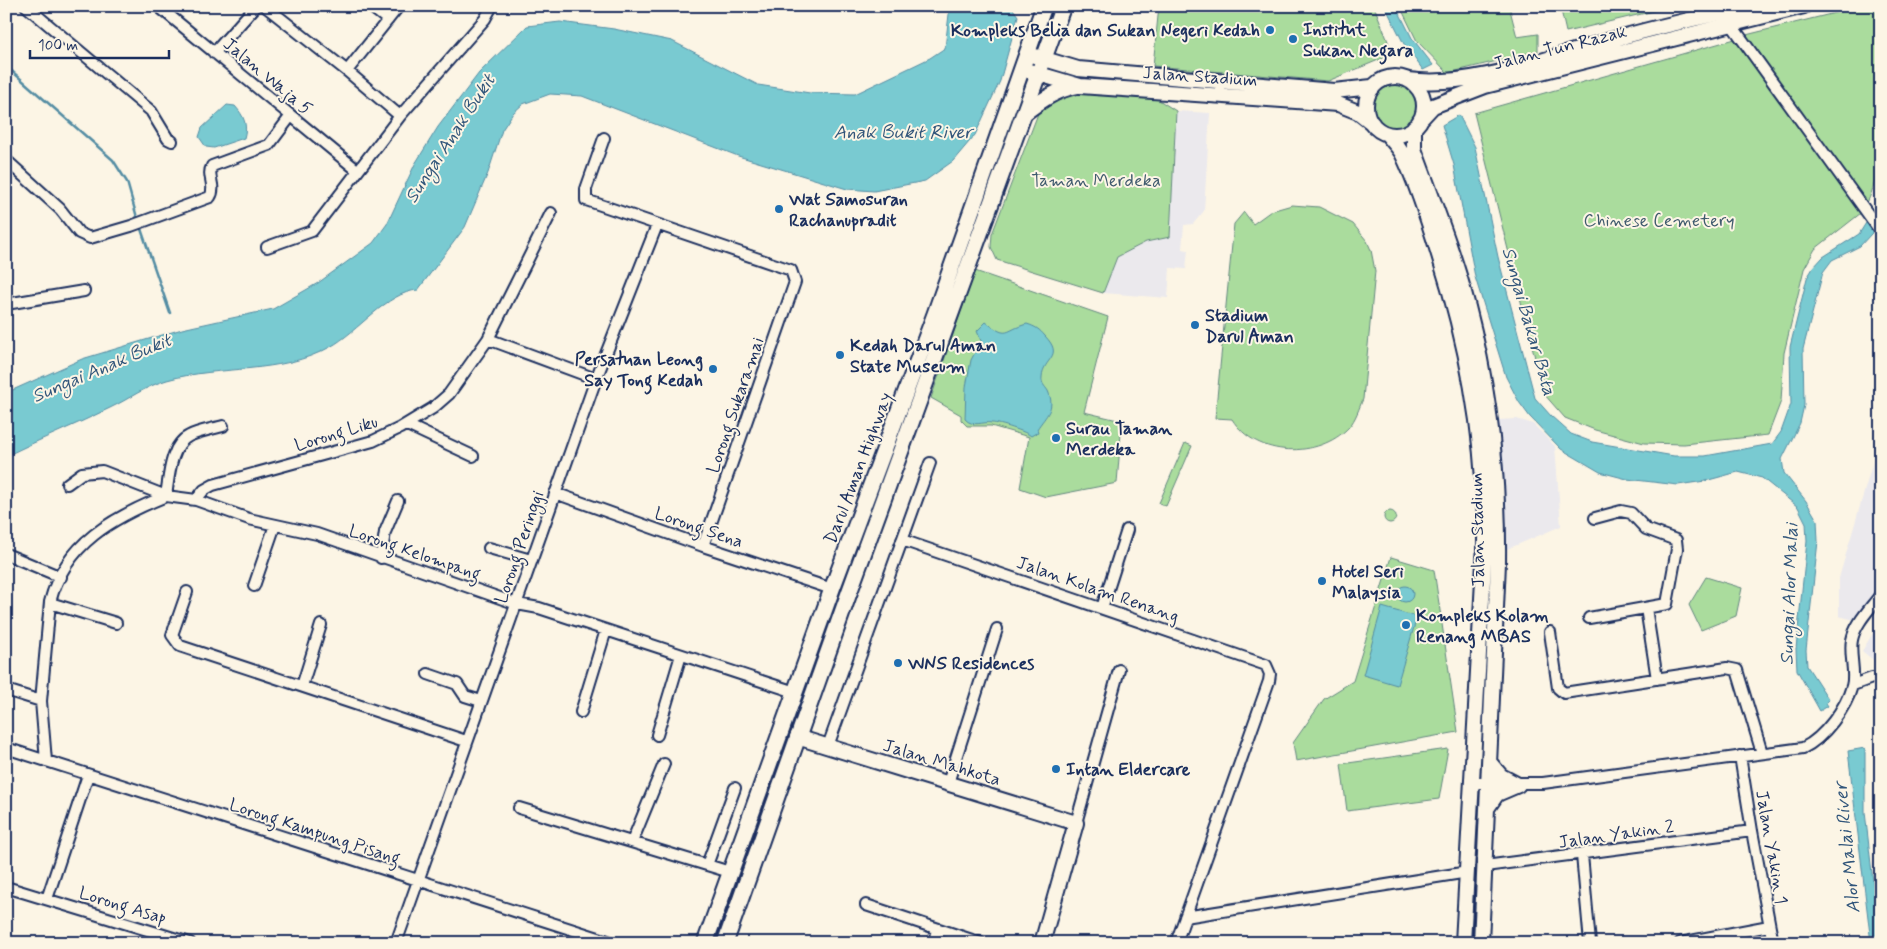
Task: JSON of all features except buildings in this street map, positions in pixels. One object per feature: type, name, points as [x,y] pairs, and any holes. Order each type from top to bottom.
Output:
[{"type":"main road","name":"Darul Aman Highway","points":[[705,943],[832,589],[935,314],[1044,6]]},
{"type":"main road","name":"Darul Aman Highway","points":[[725,943],[1063,6]]},
{"type":"main road","name":"Jalan Tun Razak","points":[[1408,80],[1432,83],[1452,82],[1617,38],[1748,6]]},
{"type":"main road","name":"Jalan Tun Razak","points":[[1417,123],[1433,106],[1485,86],[1804,6]]},
{"type":"main road","name":"Jalan Stadium","points":[[1028,54],[1042,67],[1080,86],[1338,104],[1358,112],[1372,123]]},
{"type":"main road","name":"Jalan Stadium","points":[[1022,69],[1042,67],[1078,69],[1334,91],[1372,87]]},
{"type":"main road","points":[[1398,76],[1408,80],[1421,92],[1424,101],[1417,123],[1406,132],[1387,134],[1372,123],[1366,105],[1372,87],[1388,77],[1398,76]]},
{"type":"main road","points":[[1025,113],[1042,100],[1060,90],[1080,86]]},
{"type":"main road","name":"Jalan Stadium","points":[[1417,123],[1414,149],[1468,306],[1476,338],[1493,442],[1498,505],[1498,563],[1481,943]]},
{"type":"main road","name":"Jalan Stadium","points":[[1387,134],[1402,153],[1422,202],[1443,269],[1463,340],[1479,430],[1485,506],[1485,544],[1464,943]]},
{"type":"main road","name":"Jalan Mahkota","points":[[798,737],[1076,823]]},
{"type":"main road","points":[[1490,763],[1501,776],[1518,785]]},
{"type":"main road","points":[[1488,806],[1503,790],[1518,785]]},
{"type":"main road","points":[[1042,943],[1076,823]]},
{"type":"street","points":[[26,6],[151,111],[168,139],[172,141]]},
{"type":"street","name":"Jalan Waja 5","points":[[158,6],[290,117],[357,170]]},
{"type":"street","points":[[214,53],[256,6]]},
{"type":"street","points":[[265,6],[347,70],[400,116]]},
{"type":"street","points":[[370,6],[388,20]]},
{"type":"street","points":[[347,70],[399,6]]},
{"type":"street","points":[[267,247],[312,231],[400,116],[485,19],[492,6]]},
{"type":"street","points":[[1731,24],[1881,232]]},
{"type":"street","points":[[6,160],[60,209],[84,237],[94,237],[146,221],[210,197],[214,189],[210,173],[212,166],[269,145],[290,117]]},
{"type":"street","points":[[604,138],[586,189],[586,200],[657,225]]},
{"type":"street","name":"Lorong Liku","points":[[196,500],[204,490],[213,485],[373,441],[433,408],[449,394],[488,339],[551,213]]},
{"type":"street","name":"Lorong Sukaramai","points":[[657,225],[791,270],[794,275],[795,282],[703,546]]},
{"type":"street","name":"Lorong Peringgi","points":[[418,881],[480,701],[517,604],[596,379],[657,225]]},
{"type":"street","points":[[6,304],[84,291]]},
{"type":"street","points":[[488,339],[596,379]]},
{"type":"street","points":[[407,424],[474,456]]},
{"type":"street","points":[[46,761],[41,701],[50,603],[61,577],[80,546],[98,530],[134,509],[166,496],[174,454],[182,441],[189,436],[223,426]]},
{"type":"street","points":[[828,746],[930,463]]},
{"type":"street","name":"Lorong Kelompang","points":[[67,484],[82,473],[102,471],[166,496],[196,500],[249,519],[317,534],[381,558],[517,604],[539,608],[795,692]]},
{"type":"street","name":"Lorong Sena","points":[[556,493],[703,546],[832,589]]},
{"type":"street","points":[[381,558],[385,532],[398,502]]},
{"type":"street","points":[[1589,618],[1667,604],[1677,549],[1676,540],[1646,529],[1631,513],[1621,511],[1595,518]]},
{"type":"street","points":[[254,586],[275,525]]},
{"type":"street","points":[[1102,608],[1127,530]]},
{"type":"street","name":"Jalan Kolam Renang","points":[[902,540],[1262,661],[1269,669],[1269,681],[1185,917]]},
{"type":"street","points":[[489,548],[532,560]]},
{"type":"street","points":[[6,554],[61,577]]},
{"type":"street","points":[[187,592],[172,634],[180,646],[466,741]]},
{"type":"street","points":[[1473,783],[1518,785],[1803,748],[1813,743],[1825,732],[1853,685],[1851,669],[1852,639],[1856,629],[1881,594]]},
{"type":"street","points":[[50,603],[116,623]]},
{"type":"street","points":[[1646,608],[1657,679]]},
{"type":"street","points":[[302,686],[321,625]]},
{"type":"street","points":[[948,783],[997,629]]},
{"type":"street","points":[[581,712],[606,630]]},
{"type":"street","points":[[1550,632],[1558,688],[1564,693],[1727,668],[1737,670],[1762,753]]},
{"type":"street","points":[[657,735],[681,655]]},
{"type":"street","points":[[1851,669],[1876,679]]},
{"type":"street","points":[[1076,823],[1119,670]]},
{"type":"street","points":[[428,674],[457,684],[465,696],[480,701]]},
{"type":"street","points":[[1853,685],[1876,679]]},
{"type":"street","points":[[6,690],[41,701]]},
{"type":"street","name":"Lorong Kampung Pisang","points":[[6,748],[614,943]]},
{"type":"street","name":"Jalan Yakin 1","points":[[1740,756],[1773,943]]},
{"type":"street","points":[[632,842],[664,764]]},
{"type":"street","points":[[47,899],[88,775]]},
{"type":"street","points":[[707,865],[735,788]]},
{"type":"street","points":[[519,808],[730,872]]},
{"type":"street","name":"Jalan Yakin 2","points":[[1485,866],[1582,855],[1752,831]]},
{"type":"street","points":[[1582,855],[1590,943]]},
{"type":"street","points":[[1176,943],[1185,917],[1468,872]]},
{"type":"street","points":[[396,943],[418,881]]},
{"type":"street","name":"Lorong Asap","points":[[6,887],[167,939],[190,943]]},
{"type":"street","points":[[866,905],[982,943]]},
{"type":"street","points":[[1680,943],[1769,926]]},
{"type":"street","points":[[934,943],[937,929]]},
{"type":"shaded area","points":[[1176,111],[1210,113],[1204,211],[1193,224],[1184,225],[1182,249],[1188,250],[1186,269],[1170,268],[1168,298],[1103,293],[1117,257],[1146,242],[1170,237]]},
{"type":"shaded area","points":[[1517,419],[1533,424],[1555,446],[1561,526],[1498,553],[1504,510],[1503,458],[1498,420]]},
{"type":"shaded area","points":[[1881,434],[1881,590],[1858,621],[1839,616],[1839,578]]},
{"type":"shaded area","points":[[1881,620],[1881,663],[1877,663],[1862,651]]},
{"type":"green space","name":"Kompleks Belia dan Sukan Negeri Kedah","points":[[1159,6],[1374,6],[1393,54],[1328,81],[1153,66]]},
{"type":"green space","points":[[1400,6],[1509,6],[1517,37],[1538,34],[1538,51],[1448,73],[1417,41]]},
{"type":"green space","points":[[1560,6],[1675,6],[1566,32]]},
{"type":"green space","points":[[1863,6],[1881,6],[1882,79],[1880,139],[1873,189],[1866,204],[1746,35]]},
{"type":"green space","name":"Chinese Cemetery","points":[[1735,39],[1861,213],[1815,249],[1804,269],[1784,353],[1781,401],[1768,435],[1684,444],[1644,443],[1595,430],[1565,418],[1544,394],[1474,113]]},
{"type":"green space","points":[[1395,81],[1404,83],[1415,92],[1420,106],[1418,115],[1409,126],[1395,131],[1386,129],[1375,120],[1370,106],[1372,97],[1381,86]]},
{"type":"green space","name":"Taman Merdeka","points":[[1074,91],[1148,93],[1176,111],[1170,237],[1146,242],[1117,257],[1103,293],[997,260],[991,247],[992,234],[1039,111]]},
{"type":"green space","points":[[1292,205],[1319,207],[1353,224],[1367,241],[1371,250],[1375,271],[1363,399],[1355,417],[1349,427],[1321,445],[1305,449],[1288,450],[1256,441],[1243,432],[1232,419],[1215,418],[1234,224],[1244,212],[1253,224],[1271,211]]},
{"type":"green space","points":[[975,271],[1108,317],[1084,412],[1122,421],[1117,483],[1046,497],[1020,488],[1029,437],[991,426],[967,426],[961,420],[961,415],[931,398]]},
{"type":"green space","points":[[1185,443],[1192,446],[1166,506],[1159,503]]},
{"type":"green space","points":[[1390,511],[1396,517],[1390,523],[1384,517]]},
{"type":"green space","name":"Kompleks Kolam Renang MBAS","points":[[1391,557],[1434,570],[1458,732],[1296,761],[1293,743],[1324,699],[1353,681]]},
{"type":"green space","points":[[1706,577],[1742,588],[1736,616],[1701,630],[1689,605]]},
{"type":"green space","points":[[1448,749],[1439,799],[1347,811],[1341,764]]},
{"type":"water","name":"Anak Bukit River","points":[[950,6],[1011,6],[1018,16],[1000,81],[975,135],[953,161],[925,181],[874,191],[847,189],[738,156],[582,96],[550,94],[523,104],[513,113],[502,130],[488,173],[465,227],[418,290],[406,292],[395,298],[341,340],[311,356],[271,366],[208,372],[167,380],[6,456],[6,393],[82,359],[182,329],[273,309],[318,283],[373,243],[387,224],[415,164],[438,127],[479,73],[527,26],[560,22],[614,29],[672,41],[758,85],[810,93],[855,94],[930,58],[945,48]]},
{"type":"water","points":[[1385,6],[1396,6],[1412,38],[1433,65],[1423,70],[1404,44]]},
{"type":"water","points":[[227,105],[235,106],[241,113],[246,129],[244,138],[214,148],[206,147],[199,137],[202,128]]},
{"type":"water","name":"Sungai Bakar Bata","points":[[1459,115],[1475,147],[1498,257],[1535,398],[1571,434],[1592,442],[1674,456],[1705,456],[1772,444],[1781,432],[1791,404],[1790,347],[1807,278],[1823,257],[1859,234],[1871,215],[1881,187],[1881,223],[1860,246],[1832,260],[1823,272],[1803,349],[1804,405],[1800,423],[1782,459],[1784,473],[1806,501],[1817,520],[1818,541],[1806,650],[1807,666],[1829,700],[1826,703],[1828,706],[1820,711],[1797,670],[1796,649],[1807,541],[1806,523],[1798,507],[1762,478],[1738,472],[1705,481],[1678,485],[1627,479],[1600,472],[1561,449],[1530,417],[1519,402],[1506,377],[1475,277],[1454,165],[1442,125]]},
{"type":"water","points":[[986,322],[993,328],[1003,332],[1027,324],[1037,328],[1051,343],[1053,353],[1043,371],[1042,379],[1051,403],[1047,416],[1037,429],[1038,432],[1031,436],[1000,424],[975,424],[965,419],[966,387],[971,360],[981,341],[977,331]]},
{"type":"water","points":[[1405,586],[1411,588],[1413,594],[1411,600],[1405,602],[1399,600],[1397,594],[1399,588]]},
{"type":"water","points":[[1382,607],[1417,617],[1397,685],[1363,675]]},
{"type":"water","points":[[1865,748],[1865,812],[1880,943],[1871,943],[1848,751]]},
{"type":"waterway","points":[[6,66],[113,160],[127,182],[138,221]]},
{"type":"waterway","points":[[140,226],[170,313]]},
{"type":"place","name":"Kompleks Belia dan Sukan Negeri Kedah","points":[[1270,30]]},
{"type":"place","name":"Institut Sukan Negara","points":[[1293,39]]},
{"type":"place","name":"Wat Samosuran Rachanupradit","points":[[779,209]]},
{"type":"place","name":"Stadium Darul Aman","points":[[1195,325]]},
{"type":"place","name":"Kedah Darul Aman State Museum","points":[[840,355]]},
{"type":"place","name":"Persatuan Leong Say Tong Kedah","points":[[713,369]]},
{"type":"place","name":"Surau Taman Merdeka","points":[[1056,438]]},
{"type":"place","name":"Hotel Seri Malaysia","points":[[1322,581]]},
{"type":"place","name":"Kompleks Kolam Renang MBAS","points":[[1406,625]]},
{"type":"place","name":"WNS Residences","points":[[898,663]]},
{"type":"place","name":"Intan Eldercare","points":[[1056,769]]},
{"type":"water label","name":"Sungai Anak Bukit","points":[[449,138]]},
{"type":"water label","name":"Sungai Anak Bukit","points":[[101,367]]},
{"type":"water label","name":"Sungai Alor Malai","points":[[1788,594]]},
{"type":"water label","name":"Alor Malai River","points":[[1846,848]]}]
